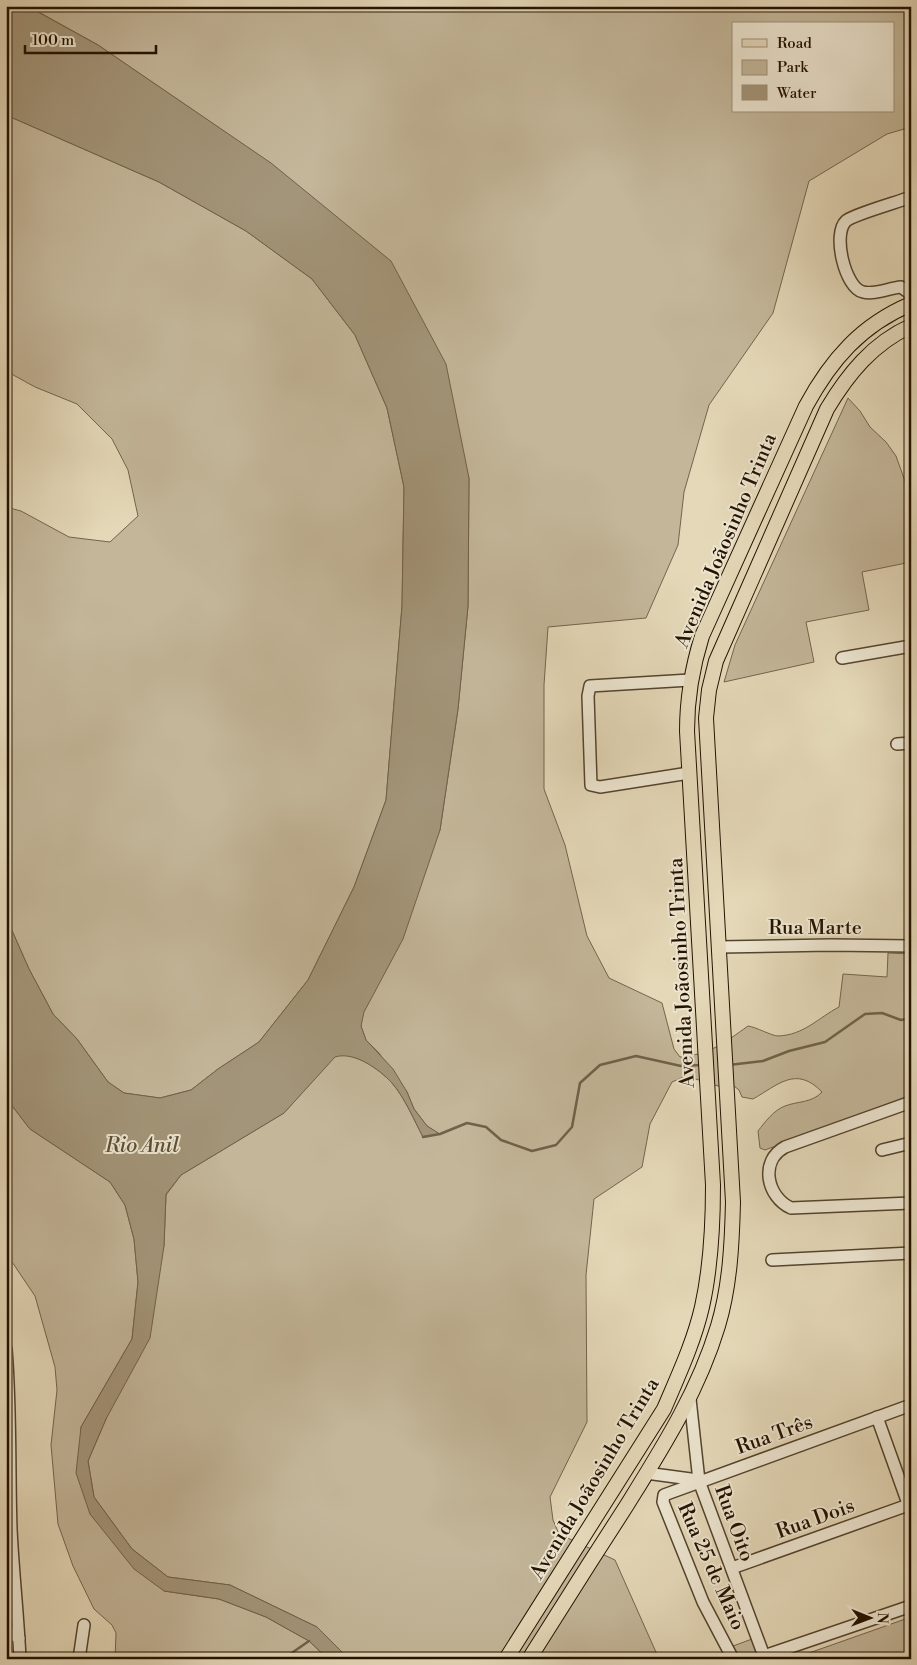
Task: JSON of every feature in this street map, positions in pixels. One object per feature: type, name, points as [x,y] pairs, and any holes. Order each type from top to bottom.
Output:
[{"type":"main road","name":"Avenida Joãosinho Trinta","points":[[506,1659],[664,1409],[680,1372],[702,1310],[709,1270],[713,1226],[709,1105],[689,773],[687,700],[690,680],[702,636],[806,406],[820,380],[836,358],[856,338],[884,317],[911,304]]},
{"type":"main road","name":"Avenida Joãosinho Trinta","points":[[529,1659],[603,1543],[690,1399],[708,1358],[718,1324],[729,1272],[732,1202],[706,718],[709,690],[716,660],[827,409],[850,375],[866,356],[881,343],[911,326]]},
{"type":"street","points":[[911,196],[883,208],[853,216],[844,223],[839,234],[839,246],[849,279],[858,289],[868,292],[902,287],[911,294]]},
{"type":"street","points":[[842,658],[911,646]]},
{"type":"street","points":[[689,773],[600,787],[592,785],[588,696],[590,686],[690,680]]},
{"type":"street","points":[[897,744],[911,743]]},
{"type":"street","name":"Rua Marte","points":[[719,947],[911,946]]},
{"type":"street","points":[[911,1102],[889,1108],[777,1151],[772,1158],[770,1187],[781,1203],[791,1208],[911,1203]]},
{"type":"street","points":[[882,1150],[911,1143]]},
{"type":"street","points":[[772,1260],[911,1253]]},
{"type":"street","points":[[6,1349],[9,1391],[7,1432],[9,1530],[20,1659]]},
{"type":"street","name":"Rua Oito","points":[[690,1399],[699,1480],[769,1658]]},
{"type":"street","name":"Rua Três","points":[[646,1473],[699,1480],[911,1404]]},
{"type":"street","points":[[877,1417],[910,1507]]},
{"type":"street","name":"Rua 25 de Maio","points":[[699,1480],[664,1495],[663,1502],[703,1602],[733,1659]]},
{"type":"street","name":"Rua Dois","points":[[732,1568],[910,1507]]},
{"type":"street","points":[[769,1658],[911,1606]]},
{"type":"street","points":[[769,1658],[911,1612]]},
{"type":"street","points":[[80,1659],[84,1625]]},
{"type":"street","points":[[6,1630],[19,1638]]},
{"type":"green space","points":[[28,6],[911,6],[911,127],[887,134],[809,181],[773,313],[709,405],[684,492],[678,545],[646,618],[548,627],[544,685],[544,789],[565,845],[587,936],[609,978],[662,1003],[674,1049],[680,1057],[691,1056],[709,1050],[748,1026],[778,1036],[796,1033],[839,1007],[843,974],[887,977],[888,953],[911,954],[911,1095],[765,1150],[760,1148],[758,1131],[770,1117],[781,1108],[809,1100],[822,1092],[813,1084],[795,1079],[787,1080],[753,1099],[742,1097],[739,1090],[734,1086],[718,1086],[686,1076],[672,1082],[650,1124],[642,1167],[594,1199],[586,1275],[587,1422],[550,1497],[553,1520],[559,1534],[615,1560],[659,1659],[349,1659],[317,1627],[230,1585],[168,1577],[132,1549],[94,1497],[88,1461],[106,1419],[164,1246],[166,1195],[181,1175],[284,1113],[335,1056],[350,1056],[366,1062],[380,1072],[401,1095],[423,1137],[439,1134],[427,1126],[414,1109],[407,1092],[379,1053],[366,1040],[361,1026],[363,1012],[440,830],[458,709],[468,606],[469,478],[390,261],[270,163],[98,45]]},
{"type":"green space","points":[[6,115],[159,182],[246,231],[312,279],[355,335],[387,408],[404,487],[402,606],[386,800],[354,887],[308,980],[259,1042],[218,1069],[191,1090],[160,1098],[124,1093],[108,1082],[77,1039],[53,1014],[29,969],[6,917],[6,507],[21,511],[69,537],[110,542],[138,516],[128,470],[112,439],[77,404],[35,387],[6,371]]},
{"type":"green space","points":[[848,398],[860,411],[870,427],[886,442],[896,456],[911,498],[911,562],[862,572],[869,610],[806,622],[814,662],[724,682],[735,645]]},
{"type":"green space","points":[[6,1098],[30,1129],[110,1182],[125,1205],[134,1239],[138,1282],[132,1339],[81,1427],[90,1514],[164,1591],[219,1599],[266,1617],[309,1641],[328,1659],[115,1659],[116,1633],[112,1625],[94,1609],[73,1566],[58,1524],[51,1445],[57,1390],[55,1367],[35,1296],[6,1253]]},
{"type":"green space","points":[[911,1617],[911,1659],[792,1659]]},
{"type":"green space","points":[[752,1639],[761,1659],[739,1659],[733,1646]]},
{"type":"water","name":"Rio Anil","points":[[6,6],[27,6],[98,45],[271,163],[391,261],[446,364],[469,478],[468,606],[458,709],[440,830],[403,939],[364,1012],[361,1026],[366,1040],[393,1069],[407,1092],[414,1109],[427,1126],[440,1134],[423,1137],[397,1089],[380,1072],[358,1059],[342,1056],[335,1057],[284,1113],[181,1175],[166,1194],[164,1246],[150,1338],[106,1419],[88,1461],[94,1497],[132,1549],[168,1577],[230,1585],[317,1627],[349,1659],[328,1659],[309,1641],[266,1617],[219,1599],[164,1591],[134,1569],[90,1514],[76,1473],[81,1427],[132,1339],[138,1282],[134,1239],[125,1205],[110,1182],[30,1129],[6,1098],[6,917],[29,969],[53,1014],[77,1039],[108,1082],[124,1093],[160,1098],[191,1090],[218,1069],[259,1042],[308,980],[354,887],[386,800],[402,606],[404,487],[387,408],[355,335],[312,279],[246,231],[159,182],[6,115]]},
{"type":"waterway","points":[[729,1065],[763,1061],[789,1051],[825,1042],[865,1014],[882,1013],[901,1020],[911,1018]]},
{"type":"waterway","points":[[423,1137],[440,1134],[467,1123],[486,1127],[501,1140],[532,1151],[556,1145],[572,1127],[580,1083],[600,1065],[636,1056],[681,1066],[701,1065]]},
{"type":"waterway","points":[[283,1659],[309,1641]]}]
